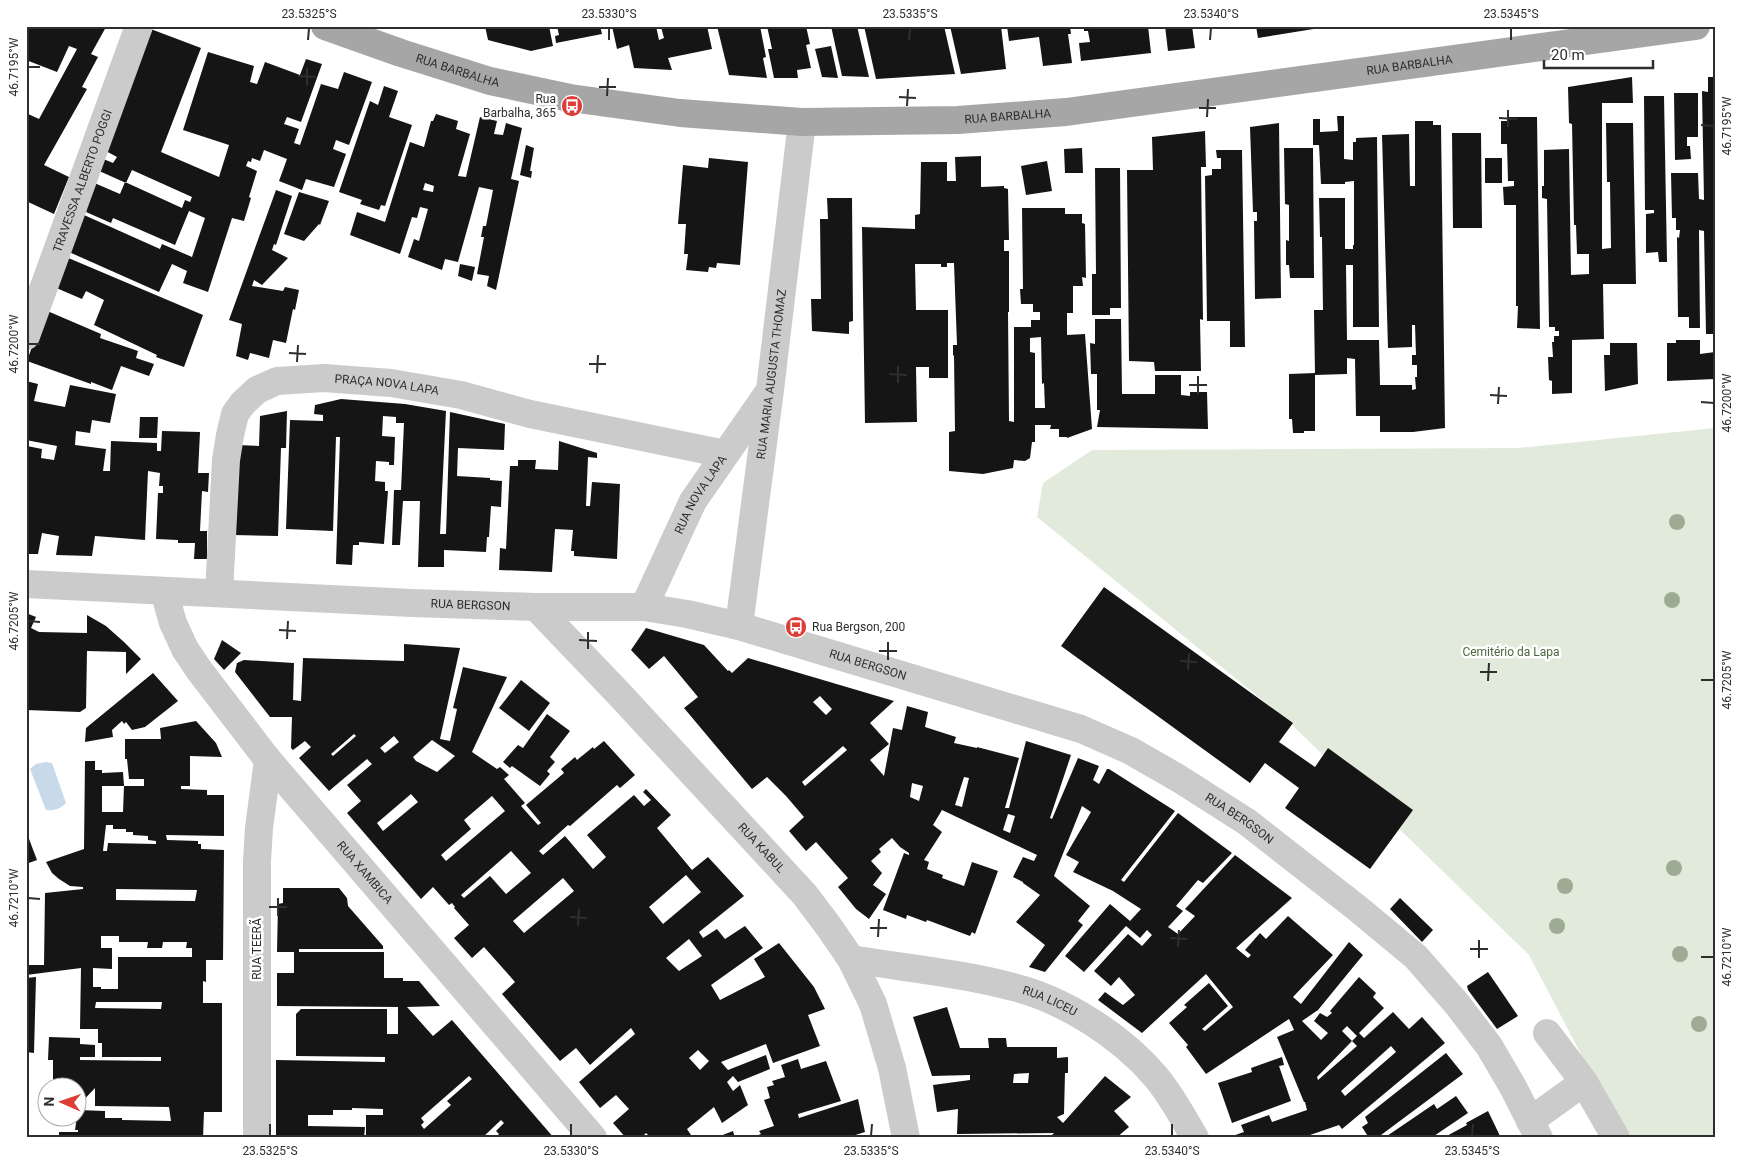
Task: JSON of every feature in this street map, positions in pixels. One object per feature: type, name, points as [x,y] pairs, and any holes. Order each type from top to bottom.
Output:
[{"type":"main road","name":"RUA BARBALHA","points":[[325,26],[401,53],[490,81],[570,98],[680,113],[802,122],[958,120],[1066,112],[1696,26]]},
{"type":"street","name":"TRAVESSA ALBERTO POGGI","points":[[26,336],[139,26]]},
{"type":"street","name":"RUA MARIA AUGUSTA THOMAZ","points":[[739,626],[802,122]]},
{"type":"street","name":"PRAÇA NOVA LAPA","points":[[219,593],[226,460],[233,421],[235,414],[243,403],[257,390],[277,382],[324,378],[391,383],[461,395],[530,414],[725,454]]},
{"type":"street","name":"RUA NOVA LAPA","points":[[644,607],[693,501],[770,390]]},
{"type":"street","name":"RUA BERGSON","points":[[26,584],[412,603],[536,607],[644,607],[688,614],[739,626],[1081,729],[1131,751],[1178,778],[1247,822],[1416,957],[1457,1004],[1489,1046],[1513,1087],[1534,1130]]},
{"type":"street","name":"RUA XAMBICA","points":[[164,591],[173,623],[185,649],[198,670],[268,760],[593,1138]]},
{"type":"street","name":"RUA KABUL","points":[[536,607],[621,696],[805,896],[829,927],[851,959],[873,1004],[892,1068],[906,1138]]},
{"type":"street","name":"RUA TEERÃ","points":[[256,1138],[257,861],[259,828],[268,760]]},
{"type":"street","name":"RUA LICEU","points":[[851,959],[974,978],[1014,987],[1041,996],[1066,1008],[1098,1026],[1124,1046],[1156,1077],[1178,1108],[1195,1138]]},
{"type":"street","points":[[1547,1033],[1584,1082],[1616,1138]]},
{"type":"street","points":[[1534,1130],[1584,1082]]},
{"type":"green space","name":"Cemitério da Lapa","points":[[1715,428],[1715,1138],[1625,1138],[1529,955],[1288,721],[1037,517],[1043,483],[1092,450],[1518,448]]},
{"type":"water","points":[[52,763],[66,803],[54,810],[46,810],[30,769],[36,764]]},
{"type":"building","points":[[26,26],[106,27],[91,54],[98,57],[82,87],[87,89],[44,165],[69,177],[54,214],[26,201],[26,113],[39,119],[77,49],[69,46],[57,72],[26,60]]},
{"type":"building","points":[[485,26],[549,26],[553,46],[531,51],[488,40]]},
{"type":"building","points":[[557,26],[600,26],[602,34],[556,43],[555,36],[559,35]]},
{"type":"building","points":[[612,26],[656,26],[659,40],[664,38],[661,27],[707,26],[712,49],[668,58],[672,70],[634,68],[629,45],[617,49]]},
{"type":"building","points":[[717,26],[760,26],[766,57],[763,58],[767,78],[729,75]]},
{"type":"building","points":[[767,26],[806,26],[810,44],[806,45],[811,68],[797,70],[798,78],[774,78],[768,49],[772,49]]},
{"type":"building","points":[[831,26],[857,26],[869,77],[842,76]]},
{"type":"building","points":[[864,26],[944,26],[955,74],[876,79]]},
{"type":"building","points":[[950,26],[1001,26],[1006,69],[961,74]]},
{"type":"building","points":[[1007,26],[1070,26],[1071,34],[1068,34],[1072,63],[1043,66],[1039,37],[1009,41]]},
{"type":"building","points":[[1084,26],[1148,26],[1151,53],[1081,61],[1079,43],[1090,42],[1088,31],[1084,31]]},
{"type":"building","points":[[1165,26],[1192,26],[1195,48],[1168,51]]},
{"type":"building","points":[[1256,26],[1326,26],[1326,27],[1258,38]]},
{"type":"building","points":[[148,28],[201,48],[161,152],[219,177],[229,145],[183,130],[208,52],[254,66],[250,82],[257,84],[265,62],[300,75],[306,59],[322,64],[301,122],[287,117],[284,124],[299,129],[294,143],[300,145],[321,84],[338,89],[344,72],[372,82],[349,145],[336,140],[333,149],[346,154],[334,187],[306,179],[302,190],[279,181],[287,159],[264,150],[260,161],[252,158],[251,162],[248,161],[246,166],[257,171],[244,221],[232,218],[208,292],[183,283],[187,271],[172,264],[159,292],[69,252],[84,215],[160,249],[162,244],[192,257],[205,218],[189,211],[175,245],[113,218],[111,223],[86,212],[92,182],[120,194],[125,182],[97,170],[101,158],[113,163],[117,157],[104,150]],"holes":[[[132,170],[192,197],[190,202],[185,200],[182,208],[126,183]]]},
{"type":"building","points":[[831,46],[838,78],[822,77],[815,49]]},
{"type":"building","points":[[1632,77],[1633,103],[1602,103],[1602,249],[1611,248],[1610,182],[1607,182],[1606,123],[1633,123],[1636,284],[1603,284],[1604,339],[1572,340],[1572,393],[1552,394],[1548,357],[1553,357],[1552,342],[1554,342],[1554,336],[1559,336],[1559,331],[1555,331],[1555,327],[1549,327],[1547,199],[1542,198],[1544,150],[1569,149],[1571,275],[1589,274],[1589,254],[1577,254],[1576,225],[1574,225],[1572,124],[1569,123],[1568,87]]},
{"type":"building","points":[[1708,77],[1715,77],[1715,334],[1706,334],[1704,231],[1699,230],[1700,328],[1689,328],[1689,317],[1678,317],[1677,237],[1679,238],[1680,230],[1676,230],[1676,218],[1672,218],[1671,173],[1698,173],[1699,199],[1704,200],[1702,91],[1708,92]]},
{"type":"building","points":[[384,86],[398,91],[389,117],[412,125],[385,206],[381,205],[379,210],[360,204],[362,200],[339,192],[370,101],[378,105]]},
{"type":"building","points":[[1674,93],[1698,93],[1698,137],[1687,137],[1687,146],[1690,146],[1691,159],[1675,160]]},
{"type":"building","points":[[1644,96],[1664,96],[1667,262],[1659,262],[1658,252],[1646,253],[1646,214],[1654,213],[1654,210],[1645,210]]},
{"type":"building","points":[[436,114],[458,121],[456,129],[470,134],[458,176],[466,177],[480,117],[497,121],[494,134],[503,135],[506,123],[522,128],[511,179],[519,181],[496,290],[487,286],[489,276],[477,274],[484,237],[481,237],[483,226],[486,226],[493,190],[479,187],[458,262],[445,259],[442,270],[408,257],[414,239],[419,241],[428,209],[420,207],[417,218],[412,217],[400,254],[350,235],[357,212],[385,222],[410,142],[424,147],[431,121],[433,121]],"holes":[[[425,183],[434,186],[433,192],[423,190]]]},
{"type":"building","points":[[1337,116],[1344,116],[1344,159],[1353,160],[1353,142],[1356,142],[1356,138],[1377,137],[1379,327],[1353,327],[1353,265],[1346,265],[1347,340],[1379,340],[1380,385],[1412,385],[1412,390],[1416,389],[1415,377],[1417,377],[1417,365],[1412,365],[1412,355],[1416,355],[1415,325],[1412,325],[1412,347],[1388,348],[1382,135],[1409,134],[1410,186],[1415,186],[1415,121],[1433,121],[1433,125],[1441,125],[1445,428],[1413,432],[1380,432],[1380,416],[1356,416],[1355,359],[1347,358],[1347,374],[1315,375],[1314,310],[1323,310],[1322,237],[1320,237],[1319,198],[1345,198],[1345,249],[1353,249],[1354,245],[1354,181],[1345,182],[1345,184],[1321,184],[1319,145],[1313,145],[1313,119],[1320,119],[1320,132],[1338,131]]},
{"type":"building","points":[[1507,117],[1537,117],[1540,329],[1517,328],[1516,205],[1504,205],[1503,187],[1514,186],[1514,181],[1508,181],[1507,144],[1501,144],[1501,121],[1507,121]]},
{"type":"building","points":[[1279,123],[1281,298],[1255,299],[1254,221],[1257,221],[1257,212],[1253,212],[1250,127]]},
{"type":"building","points":[[1205,131],[1206,167],[1201,167],[1203,320],[1200,319],[1201,371],[1155,371],[1154,362],[1129,361],[1127,170],[1153,170],[1152,137]]},
{"type":"building","points":[[1452,133],[1481,133],[1482,228],[1453,228]]},
{"type":"building","points":[[526,145],[534,148],[530,171],[532,171],[531,178],[520,175]]},
{"type":"building","points":[[1082,148],[1083,173],[1065,173],[1064,149]]},
{"type":"building","points":[[1284,148],[1313,148],[1314,278],[1290,278],[1289,265],[1286,265],[1286,240],[1289,241],[1289,205],[1285,204]]},
{"type":"building","points":[[1216,150],[1242,150],[1245,347],[1230,347],[1230,321],[1207,321],[1205,176],[1212,175],[1212,169],[1221,169],[1221,158],[1217,158]]},
{"type":"building","points":[[981,156],[981,187],[1004,186],[1004,188],[1008,189],[1009,240],[1004,240],[1004,251],[1009,251],[1009,421],[1014,422],[1014,327],[1031,327],[1031,320],[1040,320],[1040,312],[1033,312],[1033,304],[1021,304],[1020,289],[1023,289],[1022,208],[1065,208],[1065,214],[1082,214],[1082,223],[1085,224],[1086,278],[1082,277],[1083,286],[1073,286],[1073,313],[1067,313],[1067,335],[1085,334],[1092,429],[1067,438],[1059,437],[1059,429],[1050,429],[1051,425],[1035,425],[1035,442],[1032,442],[1030,458],[1025,461],[1014,460],[1013,468],[983,474],[949,471],[949,432],[955,431],[953,345],[957,345],[954,263],[947,263],[947,267],[941,267],[941,264],[915,264],[916,310],[948,310],[948,378],[929,378],[929,367],[916,367],[917,422],[865,423],[862,227],[915,229],[915,215],[920,214],[921,162],[947,162],[947,181],[956,181],[955,157]],"holes":[[[1041,337],[1042,384],[1044,383],[1045,408],[1035,408],[1035,353],[1030,352],[1030,338]]]},
{"type":"building","points":[[709,158],[748,162],[740,265],[717,263],[716,268],[709,267],[708,272],[686,270],[688,254],[684,254],[686,224],[678,224],[683,165],[708,168]]},
{"type":"building","points":[[1485,158],[1502,158],[1502,183],[1485,183]]},
{"type":"building","points":[[1047,161],[1052,191],[1026,195],[1021,166]]},
{"type":"building","points":[[1095,168],[1120,168],[1121,308],[1110,308],[1110,315],[1092,315],[1092,274],[1096,274]]},
{"type":"building","points":[[276,190],[292,196],[276,245],[274,244],[272,250],[288,258],[262,285],[254,280],[252,286],[283,291],[285,287],[299,290],[286,343],[273,340],[269,358],[250,353],[248,360],[236,356],[242,324],[229,320]]},
{"type":"building","points":[[299,192],[329,201],[320,225],[304,241],[284,234]]},
{"type":"building","points":[[827,198],[852,198],[853,321],[849,322],[849,334],[812,331],[811,299],[821,299],[820,219],[828,219]]},
{"type":"building","points":[[66,257],[203,315],[184,367],[156,357],[157,355],[94,325],[104,300],[86,291],[82,299],[54,287]]},
{"type":"building","points":[[460,264],[475,267],[472,281],[458,276]]},
{"type":"building","points":[[45,310],[101,334],[100,338],[138,351],[136,358],[154,364],[149,376],[121,366],[112,390],[27,361]]},
{"type":"building","points":[[1095,319],[1121,319],[1122,394],[1155,394],[1155,375],[1181,375],[1181,395],[1190,396],[1190,392],[1207,392],[1208,429],[1097,427],[1100,410],[1097,410],[1097,374],[1091,374],[1090,343],[1095,344]]},
{"type":"building","points":[[1676,340],[1700,340],[1700,354],[1715,352],[1715,379],[1667,381],[1667,343],[1676,343]]},
{"type":"building","points":[[1610,343],[1637,343],[1638,384],[1605,391],[1604,355],[1610,355]]},
{"type":"building","points":[[1315,373],[1315,431],[1293,433],[1292,419],[1289,419],[1289,374]]},
{"type":"building","points":[[26,381],[38,384],[34,401],[65,407],[70,385],[116,394],[110,423],[92,420],[90,433],[76,431],[75,445],[106,449],[103,471],[110,471],[111,441],[157,443],[157,451],[161,451],[162,431],[200,432],[198,473],[209,473],[208,492],[202,491],[200,531],[207,531],[207,559],[194,559],[195,543],[178,543],[178,540],[156,539],[158,493],[163,493],[163,486],[159,486],[160,473],[148,471],[145,540],[95,536],[92,556],[56,555],[59,536],[42,533],[38,554],[26,554],[27,446],[42,449],[41,458],[54,460],[57,446],[26,440]]},
{"type":"building","points":[[341,399],[405,404],[446,411],[440,534],[446,534],[450,412],[505,424],[504,450],[458,448],[457,476],[490,478],[490,480],[502,481],[501,507],[491,506],[486,552],[444,550],[444,567],[418,567],[420,501],[403,501],[400,545],[392,545],[394,490],[401,490],[404,423],[396,423],[396,417],[383,416],[382,436],[395,437],[394,465],[389,465],[389,462],[376,461],[375,481],[385,482],[385,491],[388,491],[384,544],[359,542],[359,545],[353,545],[352,565],[336,564],[340,437],[336,437],[333,531],[286,529],[290,420],[323,421],[323,415],[314,414],[315,405]]},
{"type":"building","points":[[287,411],[286,448],[281,448],[278,536],[233,535],[236,445],[259,446],[260,416]]},
{"type":"building","points":[[140,417],[158,417],[157,438],[139,438]]},
{"type":"building","points":[[559,441],[597,453],[597,458],[588,457],[586,506],[590,506],[592,482],[620,484],[617,559],[574,556],[574,551],[571,551],[573,530],[555,529],[552,572],[499,570],[500,548],[506,549],[510,466],[518,466],[518,460],[536,460],[535,469],[558,470]]},
{"type":"building","points":[[1104,587],[1293,723],[1279,742],[1315,767],[1328,748],[1413,810],[1370,869],[1285,808],[1299,788],[1265,763],[1250,783],[1061,646]]},
{"type":"building","points":[[26,613],[36,617],[31,628],[39,632],[87,633],[87,615],[106,626],[141,659],[126,674],[126,652],[87,651],[86,708],[80,712],[26,710]]},
{"type":"building","points":[[646,628],[704,645],[732,673],[748,658],[894,701],[870,723],[889,744],[870,760],[884,776],[893,728],[902,730],[907,706],[928,712],[925,727],[956,737],[954,743],[1019,758],[1005,808],[1009,808],[1026,741],[1071,755],[1050,818],[1052,819],[1078,758],[1099,766],[1093,780],[1099,784],[1107,769],[1109,769],[1175,811],[1121,880],[1124,882],[1178,813],[1232,853],[1203,883],[1198,880],[1176,906],[1183,911],[1168,927],[1178,934],[1195,916],[1185,909],[1235,855],[1292,898],[1236,948],[1248,958],[1251,955],[1245,950],[1260,933],[1266,939],[1288,916],[1333,955],[1293,997],[1301,1004],[1349,942],[1363,955],[1318,1010],[1302,1021],[1321,1040],[1328,1033],[1314,1021],[1320,1013],[1327,1017],[1332,1013],[1330,1011],[1359,977],[1376,993],[1373,997],[1384,1008],[1359,1033],[1364,1038],[1393,1012],[1409,1029],[1422,1017],[1445,1043],[1342,1129],[1339,1125],[1310,1135],[1311,1138],[1227,1138],[1244,1132],[1241,1125],[1269,1115],[1272,1122],[1307,1110],[1277,1037],[1294,1030],[1289,1019],[1206,1074],[1186,1047],[1188,1045],[1169,1023],[1187,1007],[1184,1005],[1209,983],[1228,1006],[1202,1029],[1205,1031],[1233,1007],[1206,974],[1142,1033],[1098,1000],[1105,992],[1123,1005],[1135,995],[1119,977],[1111,986],[1094,971],[1128,934],[1142,946],[1152,935],[1147,930],[1140,938],[1126,926],[1084,972],[1065,956],[1110,904],[1130,921],[1141,909],[1113,891],[1073,872],[1079,862],[1066,855],[1091,812],[1082,806],[1054,876],[1090,906],[1078,921],[1083,925],[1045,972],[1029,967],[1045,945],[1016,922],[1040,895],[1013,877],[1023,857],[1034,861],[1037,855],[942,810],[933,825],[942,832],[924,860],[929,862],[927,869],[943,875],[942,878],[964,886],[972,862],[998,871],[975,934],[972,932],[970,936],[927,920],[926,922],[907,915],[906,919],[883,910],[904,853],[909,855],[892,838],[879,849],[881,852],[871,861],[882,873],[873,885],[886,894],[869,919],[856,909],[838,887],[848,878],[816,842],[806,851],[789,831],[804,817],[786,796],[767,777],[752,789],[684,708],[698,697],[664,656],[649,669],[631,650]],"holes":[[[820,696],[832,709],[826,715],[813,702]],[[843,746],[847,750],[805,786],[802,782]],[[964,777],[969,778],[962,807],[955,805]],[[912,783],[923,786],[919,801],[910,797]],[[1008,814],[1015,816],[1010,833],[1003,830]],[[1347,1026],[1357,1036],[1352,1041],[1342,1031]],[[1352,1041],[1357,1046],[1318,1080],[1317,1077]],[[1391,1046],[1396,1052],[1345,1096],[1341,1091]]]},
{"type":"building","points":[[222,640],[241,653],[224,670],[214,659]]},
{"type":"building","points":[[404,644],[460,648],[440,739],[450,741],[457,709],[453,708],[463,667],[507,677],[472,752],[497,769],[500,767],[509,775],[504,779],[525,803],[521,806],[538,825],[541,823],[526,805],[564,773],[561,769],[575,757],[577,760],[604,741],[635,775],[620,788],[617,785],[539,851],[543,855],[565,836],[593,869],[606,857],[587,835],[634,795],[644,806],[651,800],[643,792],[646,789],[671,815],[657,828],[692,870],[708,857],[744,896],[699,932],[703,938],[717,929],[725,939],[745,926],[763,948],[711,985],[720,1000],[765,977],[754,959],[779,943],[814,987],[825,1009],[808,1015],[820,1046],[773,1063],[766,1044],[721,1062],[728,1070],[766,1055],[770,1069],[738,1082],[733,1076],[727,1082],[733,1091],[740,1085],[748,1105],[722,1123],[714,1107],[687,1129],[693,1138],[651,1138],[646,1133],[641,1138],[626,1138],[613,1123],[629,1109],[616,1095],[600,1108],[579,1082],[635,1034],[631,1028],[590,1065],[576,1048],[560,1061],[502,994],[515,982],[484,947],[472,958],[454,938],[469,925],[452,903],[449,905],[433,887],[421,899],[347,813],[361,801],[347,785],[372,764],[367,759],[329,791],[299,758],[311,747],[305,741],[293,750],[291,748],[292,717],[270,717],[235,672],[237,663],[244,660],[294,663],[293,700],[301,701],[303,658],[404,661]],"holes":[[[354,734],[356,736],[333,756],[331,754]],[[394,736],[399,742],[385,753],[380,748]],[[432,740],[455,756],[437,772],[416,761],[413,757]],[[411,794],[418,802],[383,831],[377,823]],[[492,796],[505,811],[446,861],[441,855],[471,829],[464,820]],[[511,851],[531,873],[506,894],[490,876],[464,898],[461,895]],[[686,875],[701,892],[663,924],[649,907]],[[563,878],[574,891],[524,933],[513,921]],[[689,939],[702,956],[679,971],[666,958]],[[698,1050],[709,1061],[700,1070],[689,1058]]]},
{"type":"building","points":[[153,673],[178,701],[145,727],[132,730],[126,722],[124,724],[122,721],[112,730],[113,737],[85,742],[86,728]]},
{"type":"building","points":[[521,680],[550,703],[529,731],[499,708]]},
{"type":"building","points":[[547,714],[570,731],[550,757],[555,762],[547,771],[550,774],[540,786],[512,766],[510,768],[503,762],[518,745],[523,748]]},
{"type":"building","points":[[196,721],[216,743],[222,757],[190,756],[190,786],[181,786],[181,789],[207,790],[207,795],[224,795],[224,836],[166,835],[167,840],[198,841],[198,844],[201,844],[201,849],[224,850],[223,960],[206,960],[206,982],[203,981],[203,1003],[222,1003],[222,1112],[204,1112],[203,1138],[59,1138],[59,1132],[78,1132],[78,1130],[75,1130],[76,1126],[88,1126],[88,1110],[105,1111],[105,1118],[171,1121],[169,1107],[95,1106],[95,1088],[88,1095],[88,1076],[53,1076],[53,1060],[48,1060],[49,1037],[80,1038],[80,1044],[95,1045],[95,1057],[80,1057],[80,1060],[161,1061],[161,1057],[102,1057],[102,1043],[98,1043],[98,1029],[80,1029],[81,968],[26,975],[26,965],[44,965],[45,893],[83,889],[83,887],[70,886],[59,879],[52,873],[46,862],[84,849],[85,761],[95,761],[95,770],[102,770],[102,773],[123,772],[124,786],[144,786],[144,779],[129,779],[127,759],[125,759],[125,739],[161,739],[160,728]],"holes":[[[102,786],[124,786],[123,812],[102,812]],[[106,825],[113,825],[113,829],[126,829],[126,832],[133,832],[133,835],[148,836],[148,840],[156,841],[156,844],[108,843],[107,851],[103,851]],[[116,889],[197,890],[195,901],[116,900]],[[101,936],[119,936],[119,942],[148,942],[147,948],[162,948],[163,942],[187,942],[186,948],[192,948],[192,957],[118,957],[118,989],[101,989],[101,987],[93,987],[93,968],[112,969],[112,948],[101,948]],[[96,1002],[162,1002],[161,1009],[95,1008]]]},
{"type":"building","points":[[26,831],[37,860],[26,864]]},
{"type":"building","points":[[283,888],[339,888],[347,898],[348,906],[383,946],[383,949],[299,949],[299,952],[384,952],[384,978],[403,978],[403,981],[419,981],[440,1006],[407,1007],[433,1036],[452,1020],[554,1138],[495,1138],[499,1134],[496,1131],[504,1123],[501,1120],[482,1138],[366,1138],[366,1115],[383,1115],[383,1109],[352,1108],[352,1110],[333,1110],[333,1115],[308,1115],[308,1126],[365,1127],[364,1138],[276,1138],[276,1060],[385,1062],[385,1057],[296,1056],[296,1014],[301,1009],[387,1009],[387,1034],[398,1034],[398,1007],[277,1006],[277,973],[294,973],[294,952],[277,952],[278,904],[283,903]],"holes":[[[469,1076],[472,1079],[447,1101],[451,1105],[424,1129],[421,1125],[424,1122],[421,1118]]]},
{"type":"building","points":[[1400,898],[1433,930],[1422,942],[1390,909]]},
{"type":"building","points":[[1488,972],[1518,1016],[1497,1029],[1467,986]]},
{"type":"building","points":[[36,977],[34,1053],[26,1052],[26,978]]},
{"type":"building","points":[[947,1007],[960,1048],[989,1048],[988,1038],[1006,1038],[1007,1047],[1057,1047],[1057,1058],[1068,1057],[1068,1073],[1065,1073],[1064,1114],[1057,1117],[1063,1123],[1105,1076],[1131,1097],[1114,1111],[1129,1127],[1116,1138],[1049,1138],[1054,1133],[957,1134],[958,1109],[937,1112],[933,1085],[970,1080],[970,1075],[932,1076],[913,1017]],"holes":[[[1029,1073],[1028,1083],[1013,1083],[1014,1074]]]},
{"type":"building","points":[[1446,1053],[1463,1074],[1377,1138],[1369,1138],[1362,1127],[1368,1123],[1365,1117]]},
{"type":"building","points":[[1282,1057],[1284,1065],[1279,1066],[1291,1101],[1232,1123],[1218,1083],[1252,1072],[1251,1068]]},
{"type":"building","points":[[798,1059],[801,1069],[826,1061],[841,1101],[798,1114],[799,1118],[858,1099],[865,1132],[846,1138],[751,1138],[761,1134],[759,1131],[774,1126],[764,1100],[770,1098],[767,1087],[774,1085],[772,1081],[785,1077],[781,1065]]},
{"type":"building","points":[[26,1075],[29,1075],[29,1119],[26,1119]]},
{"type":"building","points":[[1456,1096],[1468,1113],[1431,1138],[1384,1138],[1434,1104],[1437,1109]]},
{"type":"building","points":[[1488,1111],[1501,1138],[1443,1138],[1467,1125],[1466,1123]]},
{"type":"building","points":[[733,1131],[735,1138],[715,1138]]},
{"type":"place","name":"Rua Barbalha, 365","points":[[572,106]]},
{"type":"place","name":"Rua Bergson, 200","points":[[796,627]]}]
